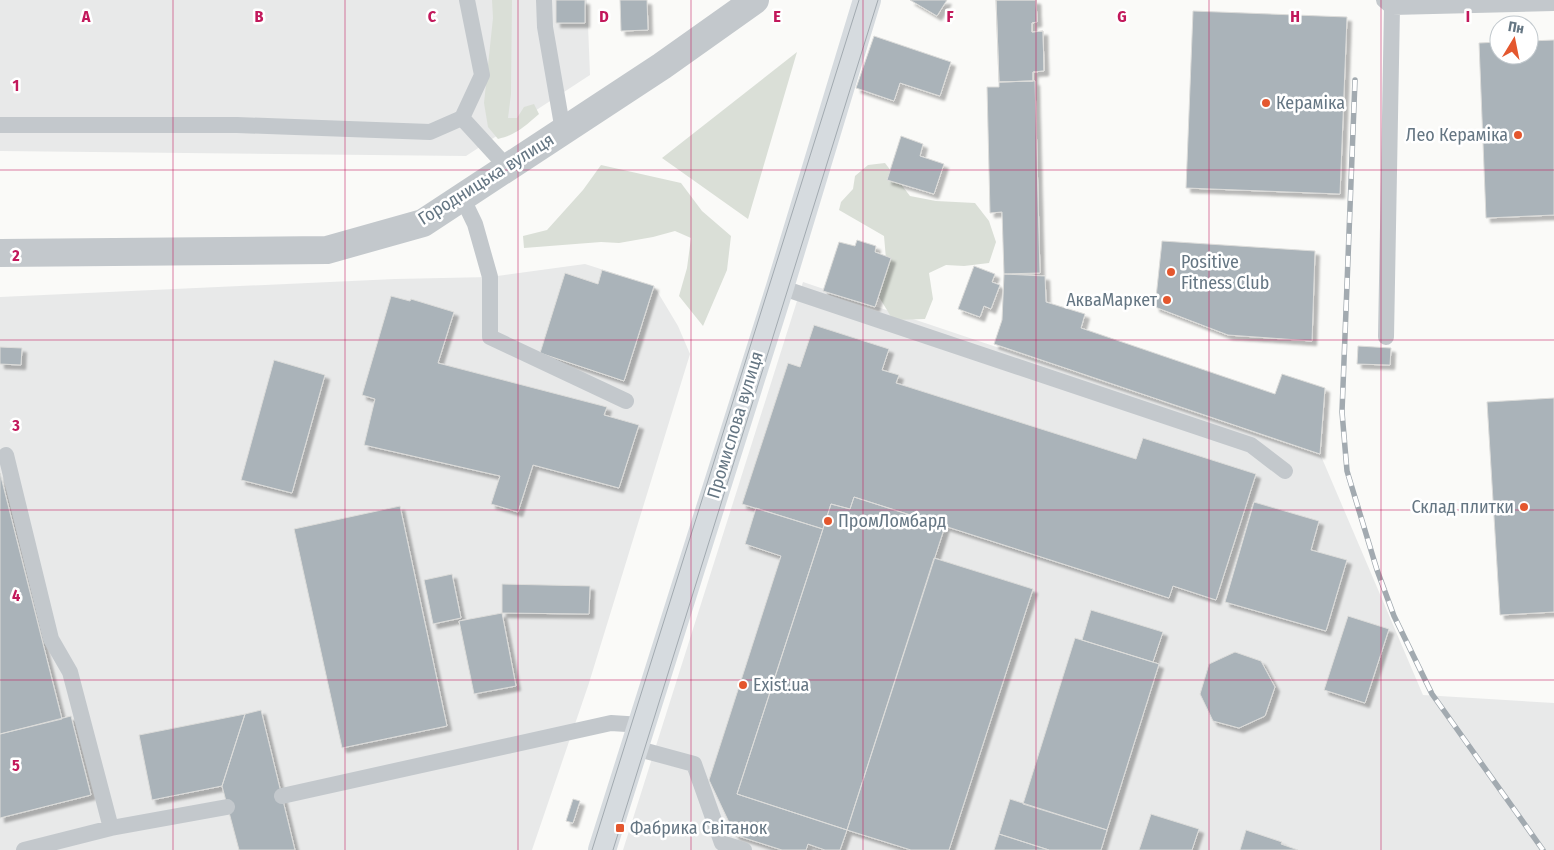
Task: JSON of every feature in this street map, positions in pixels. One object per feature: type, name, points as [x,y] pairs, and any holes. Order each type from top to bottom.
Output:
[{"type":"main road","name":"Промислова вулиця","points":[[602,850],[780,287],[867,0]]},
{"type":"street","name":"Городницька вулиця","points":[[0,253],[327,250],[423,223],[662,66],[755,0]]},
{"type":"lane","points":[[0,125],[237,125],[430,132],[462,118],[482,75],[467,0]]},
{"type":"lane","points":[[544,0],[545,28],[563,130]]},
{"type":"lane","points":[[1386,338],[1388,3],[1554,3]]},
{"type":"lane","points":[[462,118],[508,167]]},
{"type":"lane","points":[[462,197],[474,224],[490,277],[490,338],[626,401]]},
{"type":"lane","points":[[780,287],[1250,445],[1285,471]]},
{"type":"lane","points":[[6,455],[51,639],[70,672],[110,828]]},
{"type":"lane","points":[[282,796],[611,723],[694,764],[722,843],[744,850]]},
{"type":"lane","points":[[24,850],[110,828],[227,807]]},
{"type":"shaded area","points":[[0,0],[587,0],[590,75],[466,156],[0,151]]},
{"type":"shaded area","points":[[492,0],[512,0],[511,94],[508,118],[517,118],[524,107],[534,104],[539,114],[525,126],[498,139],[488,127],[484,103],[493,18]]},
{"type":"shaded area","points":[[797,52],[748,219],[662,158]]},
{"type":"shaded area","points":[[885,163],[910,196],[936,201],[975,203],[989,221],[996,242],[989,263],[964,266],[946,265],[929,273],[933,299],[925,319],[893,320],[879,297],[887,270],[884,236],[839,210],[841,202],[853,189],[855,176],[868,165]]},
{"type":"shaded area","points":[[601,165],[681,183],[702,211],[731,236],[727,270],[703,326],[679,296],[687,268],[691,238],[675,231],[619,243],[601,242],[524,248],[523,236],[547,230],[583,190]]},
{"type":"shaded area","points":[[585,264],[654,286],[678,326],[690,354],[589,683],[532,850],[0,850],[0,297],[395,279],[490,277]]},
{"type":"shaded area","points":[[803,282],[1321,456],[1423,695],[1554,703],[1554,850],[623,850]]},
{"type":"building","points":[[556,0],[585,0],[585,23],[556,23]]},
{"type":"building","points":[[620,0],[647,0],[648,30],[621,31]]},
{"type":"building","points":[[910,0],[947,0],[937,16]]},
{"type":"building","points":[[996,0],[1036,0],[1037,22],[1032,23],[1032,32],[1043,31],[1044,71],[1033,72],[1033,81],[999,82]]},
{"type":"building","points":[[996,0],[1036,0],[1037,22],[1032,23],[1032,32],[1043,31],[1044,71],[1033,72],[1033,81],[999,82]]},
{"type":"building","points":[[1193,11],[1347,17],[1340,194],[1186,188]]},
{"type":"building","points":[[874,36],[951,62],[940,96],[900,83],[894,101],[856,88]]},
{"type":"building","name":"Лео Кераміка","points":[[1554,40],[1554,215],[1486,218],[1479,43],[1489,42],[1489,65],[1539,65],[1539,41]]},
{"type":"building","points":[[1035,81],[1040,273],[1004,274],[1002,212],[990,213],[987,87],[999,87],[999,82]]},
{"type":"building","points":[[901,136],[923,144],[920,156],[944,164],[934,194],[887,180]]},
{"type":"building","points":[[857,240],[876,246],[875,252],[891,258],[875,307],[823,291],[839,242],[855,246]]},
{"type":"building","points":[[1162,241],[1315,251],[1312,341],[1228,335],[1155,307]]},
{"type":"building","points":[[974,266],[995,274],[992,282],[1000,285],[991,309],[984,306],[980,317],[958,309]]},
{"type":"building","points":[[602,270],[654,286],[624,381],[540,353],[565,273],[598,284]]},
{"type":"building","points":[[1004,274],[1045,276],[1046,302],[1085,314],[1081,328],[1275,394],[1282,374],[1325,388],[1320,454],[994,344],[1002,320]]},
{"type":"building","points":[[391,296],[410,301],[411,299],[454,312],[438,363],[607,407],[604,415],[639,425],[619,488],[533,465],[518,512],[491,504],[500,476],[364,445],[375,399],[362,395]]},
{"type":"building","points":[[814,325],[889,349],[882,370],[899,375],[896,383],[1136,459],[1143,438],[1256,474],[1216,600],[1173,586],[1169,598],[854,497],[850,509],[831,504],[823,529],[742,504],[788,363],[800,367]]},
{"type":"building","points":[[1358,346],[1391,348],[1390,365],[1357,364]]},
{"type":"building","points":[[0,347],[22,348],[21,365],[0,364]]},
{"type":"building","points":[[274,360],[325,375],[292,493],[241,480]]},
{"type":"building","name":"Склад плитки","points":[[1554,398],[1554,612],[1500,615],[1487,402]]},
{"type":"building","points":[[0,473],[62,719],[0,734]]},
{"type":"building","points":[[854,497],[945,526],[847,830],[737,794],[831,504],[850,509]]},
{"type":"building","points":[[1254,502],[1319,521],[1311,550],[1347,560],[1326,631],[1225,602]]},
{"type":"building","points":[[400,506],[447,726],[342,748],[294,529]]},
{"type":"building","points":[[756,508],[823,529],[737,794],[847,830],[840,850],[825,850],[808,844],[806,850],[782,850],[735,835],[709,780],[781,556],[745,544]]},
{"type":"building","points":[[934,558],[1033,589],[949,850],[911,850],[847,830]]},
{"type":"building","points":[[452,574],[461,618],[433,624],[424,580]]},
{"type":"building","points":[[502,584],[590,586],[589,614],[502,613]]},
{"type":"building","points":[[1091,610],[1163,632],[1153,662],[1082,640]]},
{"type":"building","points":[[502,613],[516,686],[474,694],[459,621]]},
{"type":"building","points":[[1348,616],[1389,629],[1365,703],[1324,690]]},
{"type":"building","points":[[1075,638],[1159,664],[1107,830],[1023,804]]},
{"type":"building","points":[[1235,652],[1261,661],[1275,687],[1265,716],[1239,728],[1213,721],[1200,694],[1209,664]]},
{"type":"building","points":[[261,710],[295,850],[239,850],[222,786],[245,714]]},
{"type":"building","points":[[245,714],[222,786],[152,800],[139,735]]},
{"type":"building","points":[[71,716],[91,795],[0,818],[0,734]]},
{"type":"building","points":[[573,799],[580,801],[573,823],[566,821]]},
{"type":"building","points":[[1010,799],[1107,830],[1101,850],[1049,850],[999,834]]},
{"type":"building","points":[[1151,814],[1199,829],[1192,850],[1139,850]]},
{"type":"building","points":[[1246,830],[1282,842],[1281,844],[1298,850],[1240,850]]},
{"type":"building","points":[[999,834],[1049,850],[994,850]]},
{"type":"tram line","points":[[592,850],[859,0]]},
{"type":"tram line","points":[[613,850],[878,0]]},
{"type":"railway","points":[[1355,80],[1342,412],[1347,471],[1377,570],[1394,616],[1432,694],[1543,850]]},
{"type":"place","name":"Кераміка","points":[[1266,103]]},
{"type":"place","name":"Лео Кераміка","points":[[1518,135]]},
{"type":"place","name":"Positive Fitness Club","points":[[1171,272]]},
{"type":"place","name":"АкваМаркет","points":[[1167,300]]},
{"type":"place","name":"Склад плитки","points":[[1524,507]]},
{"type":"place","name":"ПромЛомбард","points":[[828,521]]},
{"type":"place","name":"Exist.ua","points":[[743,685]]},
{"type":"place","name":"Фабрика Світанок","points":[[620,828]]}]
